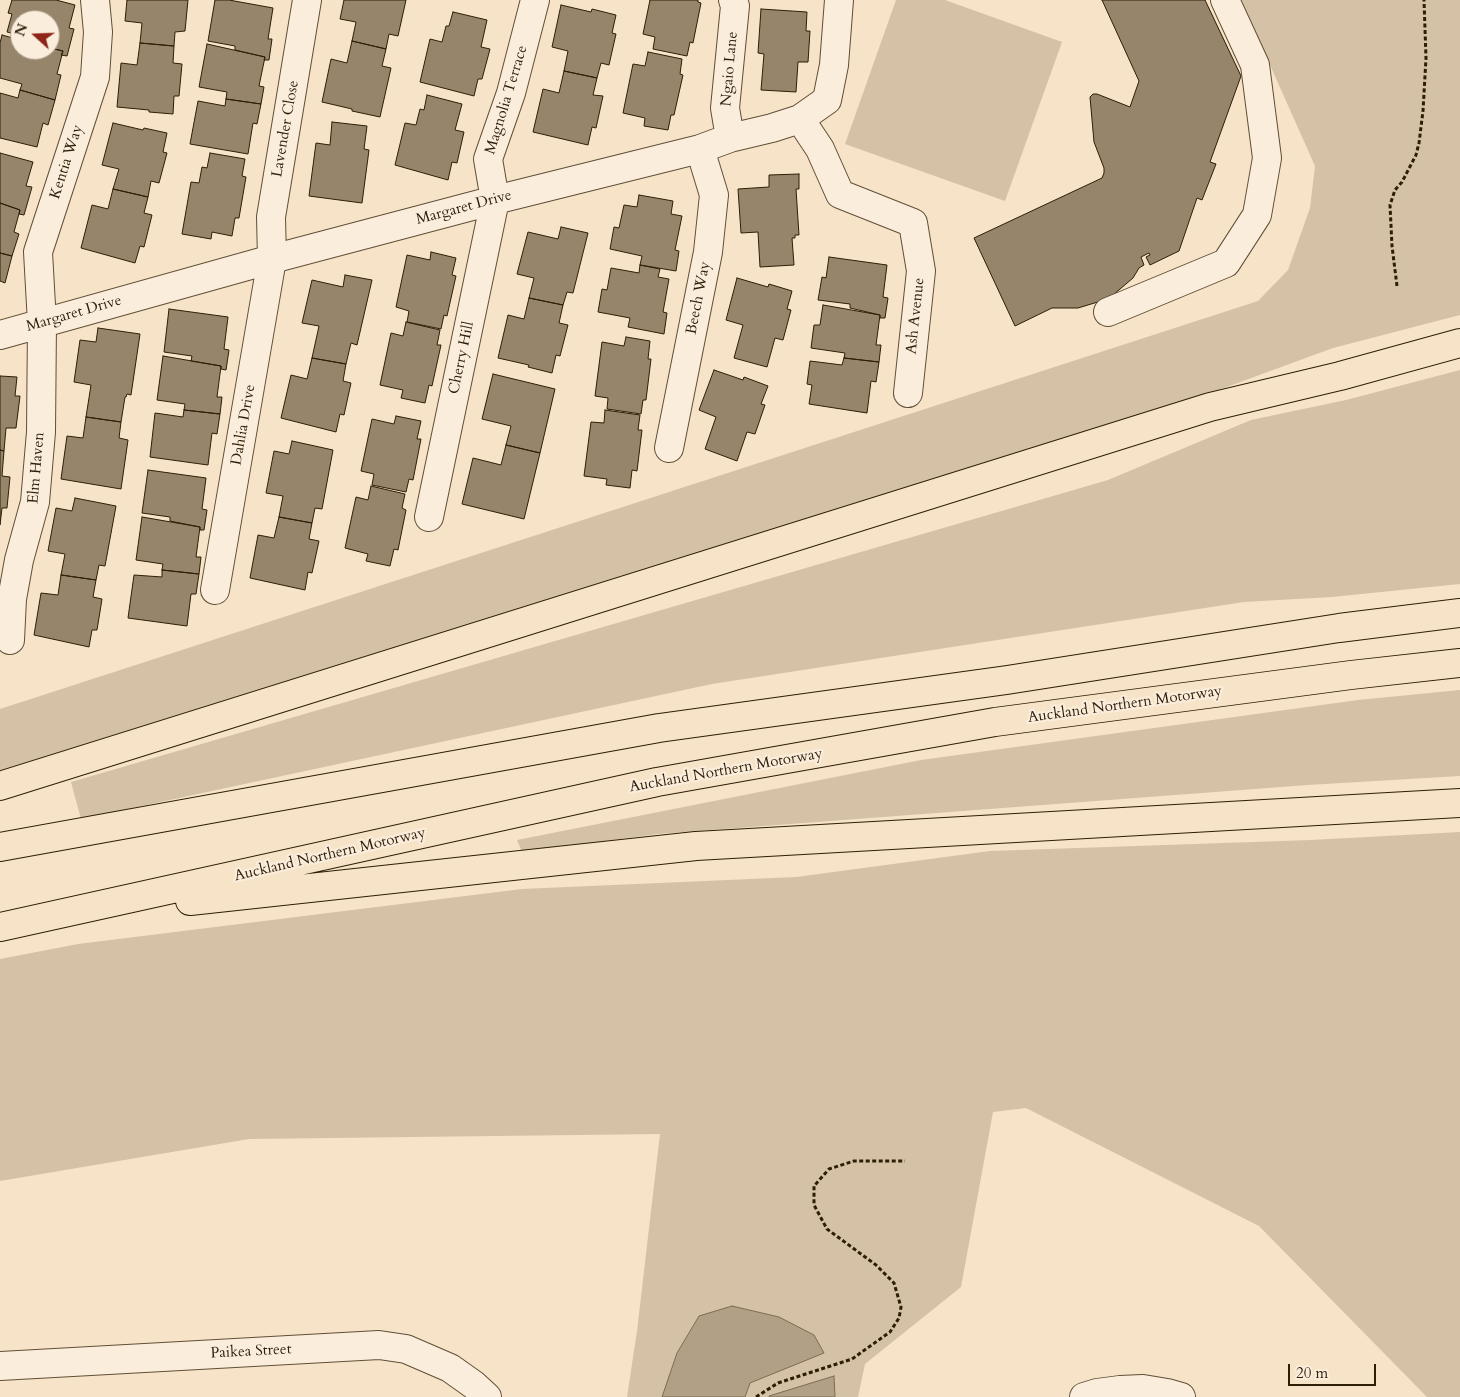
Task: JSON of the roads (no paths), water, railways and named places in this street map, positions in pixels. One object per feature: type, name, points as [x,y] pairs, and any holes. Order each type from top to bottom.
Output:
[{"type":"highway","points":[[0,786],[1210,407],[1340,376],[1460,344]]},
{"type":"highway","points":[[0,847],[659,728],[1007,680],[1340,628],[1460,613]]},
{"type":"highway","name":"Auckland Northern Motorway","points":[[0,927],[657,782],[995,722],[1351,675],[1460,663]]},
{"type":"highway","points":[[51,916],[696,846],[1460,803]]},
{"type":"street","name":"Kentia Way","points":[[42,323],[38,252],[95,77],[98,32],[95,0]]},
{"type":"street","name":"Lavender Close","points":[[272,259],[271,217],[307,0]]},
{"type":"street","name":"Magnolia Terrace","points":[[495,200],[488,159],[511,93],[535,0]]},
{"type":"street","name":"Ngaio Lane","points":[[730,138],[725,108],[735,6],[733,0]]},
{"type":"street","name":"Margaret Drive","points":[[0,335],[272,259],[495,200],[700,149],[730,138],[800,119],[827,100],[834,66],[839,0]]},
{"type":"street","points":[[1108,312],[1226,263],[1257,215],[1267,158],[1255,65],[1225,0]]},
{"type":"street","name":"Ash Avenue","points":[[800,119],[820,149],[840,194],[913,224],[921,271],[908,393]]},
{"type":"street","name":"Beech Way","points":[[669,448],[708,252],[714,195],[700,149]]},
{"type":"street","name":"Cherry Hill","points":[[429,517],[495,200]]},
{"type":"street","name":"Dahlia Drive","points":[[215,590],[272,259]]},
{"type":"street","name":"Elm Haven","points":[[10,640],[12,599],[19,560],[35,502],[41,432],[42,323]]},
{"type":"street","name":"Paikea Street","points":[[0,1366],[380,1345],[406,1349],[450,1368],[487,1397]]},
{"type":"street","points":[[1084,1397],[1097,1393],[1144,1389],[1181,1397]]}]
